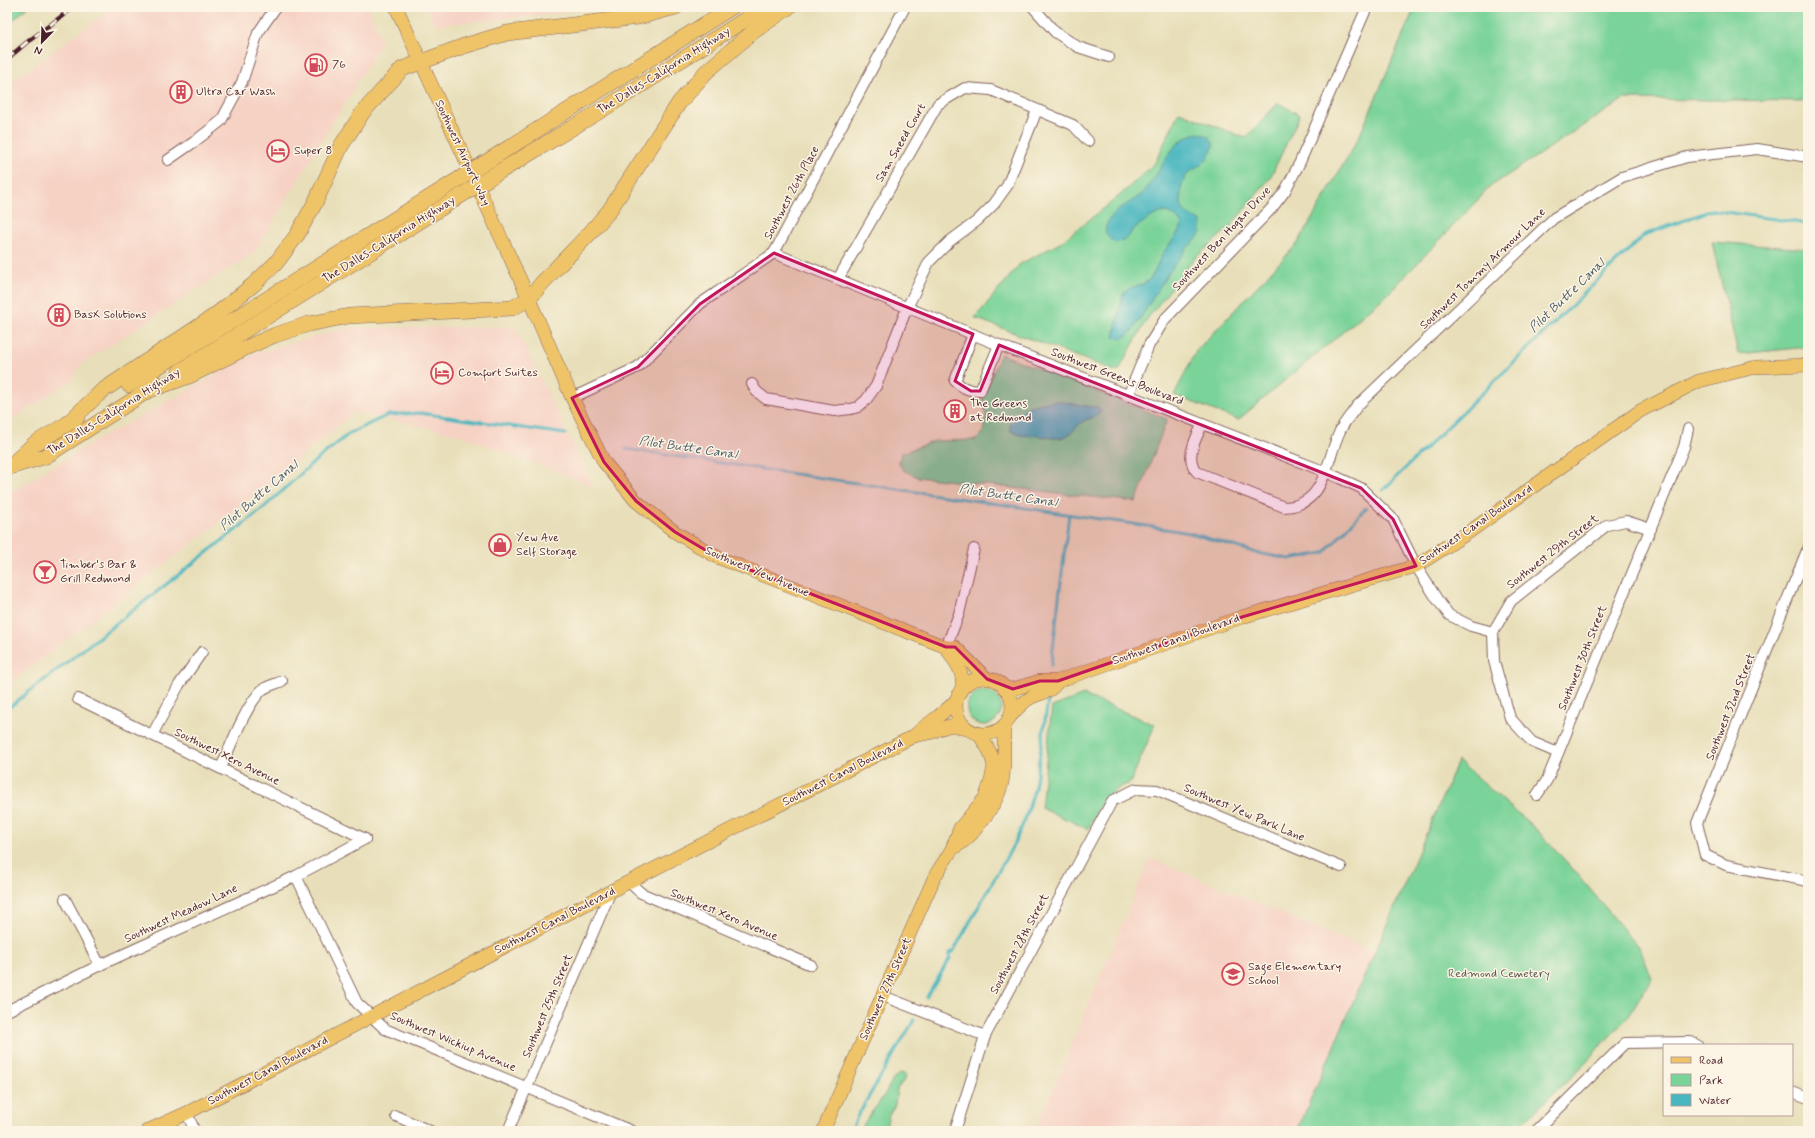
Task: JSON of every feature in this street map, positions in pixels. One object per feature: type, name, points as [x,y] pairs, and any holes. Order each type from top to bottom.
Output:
[{"type":"highway","points":[[68,423],[102,391],[213,317],[253,285],[276,263],[297,235],[315,202],[341,146],[363,112],[402,69],[464,46],[507,33],[638,17],[676,7]]},
{"type":"highway","name":"The Dalles-California Highway","points":[[8,468],[34,444],[732,7]]},
{"type":"highway","name":"The Dalles-California Highway","points":[[8,468],[46,456],[464,193],[605,108],[765,7]]},
{"type":"highway","points":[[150,390],[189,376],[275,335],[309,324],[350,316],[512,308],[529,299],[609,211],[657,134],[679,103],[697,82],[730,50],[754,31],[789,7]]},
{"type":"main road","name":"Southwest Airport Way","points":[[396,7],[529,299]]},
{"type":"main road","name":"Southwest Yew Avenue","points":[[529,299],[572,398],[604,462],[636,501],[675,532],[717,557],[946,647],[955,647],[987,679]]},
{"type":"main road","name":"Southwest Canal Boulevard","points":[[1004,688],[1013,689],[1040,681],[1058,681],[1249,614],[1416,566],[1469,532],[1647,408],[1699,381],[1756,367],[1808,365]]},
{"type":"main road","points":[[914,736],[926,724],[949,708],[960,694],[971,682],[987,679],[994,681],[1004,688],[1010,699],[1011,712],[1006,722],[992,733],[973,731],[957,716],[960,694],[963,677],[960,668],[946,647]]},
{"type":"main road","name":"Southwest Canal Boulevard","points":[[1006,722],[1020,704],[1033,697],[1052,690],[1058,681]]},
{"type":"main road","name":"Southwest 27th Street","points":[[952,849],[966,840],[993,808],[1000,792],[1004,774],[1006,722]]},
{"type":"main road","name":"Southwest Canal Boulevard","points":[[147,1131],[188,1113],[370,1016],[914,736],[929,733],[945,726],[954,725],[973,731]]},
{"type":"main road","name":"Southwest 27th Street","points":[[823,1131],[935,876],[952,849],[960,828],[985,798],[992,782],[994,766],[990,752],[973,731]]},
{"type":"street","points":[[168,160],[221,121],[242,82],[258,33],[276,7]]},
{"type":"street","name":"Southwest 26th Place","points":[[572,398],[638,367],[700,304],[774,253],[905,7]]},
{"type":"street","points":[[1033,7],[1055,32],[1078,47],[1109,57]]},
{"type":"street","name":"Southwest Ben Hogan Drive","points":[[1128,396],[1149,345],[1165,319],[1272,208],[1285,191],[1300,162],[1367,7]]},
{"type":"street","name":"Sam Sneed Court","points":[[838,279],[938,104],[965,88],[991,90],[1073,125],[1088,141]]},
{"type":"street","points":[[752,384],[756,391],[766,399],[834,411],[858,407],[870,397],[876,386],[907,308],[929,262],[950,241],[977,221],[994,204],[1007,186],[1037,110]]},
{"type":"street","name":"Southwest Tommy Armour Lane","points":[[1202,425],[1190,457],[1192,465],[1197,472],[1284,507],[1298,505],[1310,498],[1326,472],[1340,431],[1357,406],[1554,218],[1622,177],[1687,157],[1757,149],[1808,157]]},
{"type":"street","name":"Southwest Greens Boulevard","points":[[774,253],[1128,396],[1326,472],[1361,488],[1393,519],[1416,566],[1449,615],[1470,626],[1494,632]]},
{"type":"street","points":[[973,334],[955,381],[970,391],[980,391],[1000,345]]},
{"type":"street","name":"Southwest 30th Street","points":[[1537,795],[1547,780],[1651,529],[1684,447],[1688,429]]},
{"type":"street","name":"Southwest 29th Street","points":[[1558,753],[1532,742],[1510,718],[1494,661],[1494,632],[1511,601],[1607,525],[1626,521],[1651,529]]},
{"type":"street","name":"Southwest 32nd Street","points":[[1808,548],[1697,823],[1705,855],[1726,865],[1808,881]]},
{"type":"street","points":[[946,647],[959,614],[974,550]]},
{"type":"street","points":[[152,735],[179,684],[202,652]]},
{"type":"street","points":[[221,768],[237,731],[254,701],[263,690],[282,681]]},
{"type":"street","name":"Southwest Xero Avenue","points":[[78,699],[365,839]]},
{"type":"street","name":"Southwest Yew Park Lane","points":[[1136,789],[1157,790],[1341,867]]},
{"type":"street","name":"Southwest 28th Street","points":[[955,1131],[985,1036],[1112,801],[1136,789]]},
{"type":"street","name":"Southwest Meadow Lane","points":[[7,1011],[100,965],[296,876],[365,839]]},
{"type":"street","name":"Southwest Wickiup Avenue","points":[[296,876],[356,1003],[385,1029],[632,1131]]},
{"type":"street","name":"Southwest Xero Avenue","points":[[630,883],[641,893],[811,966]]},
{"type":"street","name":"Southwest 25th Street","points":[[508,1131],[611,891]]},
{"type":"street","points":[[65,899],[100,965]]},
{"type":"street","points":[[883,996],[985,1036]]},
{"type":"street","points":[[1536,1131],[1625,1044],[1691,1042],[1695,1044]]},
{"type":"street","points":[[1793,1092],[1808,1098]]},
{"type":"street","points":[[188,1113],[193,1131]]},
{"type":"street","points":[[396,1116],[430,1131]]},
{"type":"highlighted area","points":[[774,253],[973,334],[955,381],[971,391],[980,391],[999,345],[1361,488],[1393,519],[1416,566],[1242,617],[1058,681],[1040,681],[1013,689],[987,679],[955,647],[946,647],[717,557],[675,532],[636,501],[604,462],[572,398],[638,367],[700,304]]},
{"type":"shaded area","points":[[113,7],[368,7],[382,41],[255,252],[80,365],[72,380],[7,423],[7,85]]},
{"type":"shaded area","points":[[426,7],[579,7],[563,13],[435,25]]},
{"type":"shaded area","points":[[515,327],[593,486],[457,434],[355,412],[258,492],[16,679],[7,690],[7,495],[83,448],[256,353],[346,328]]},
{"type":"shaded area","name":"Sage Elementary School","points":[[1150,858],[1374,952],[1297,1131],[1035,1131]]},
{"type":"green space","points":[[7,7],[28,7],[7,25]]},
{"type":"green space","points":[[1415,7],[1808,7],[1808,101],[1624,99],[1491,186],[1388,294],[1238,420],[1174,395],[1196,351],[1298,243],[1359,137]]},
{"type":"green space","points":[[1278,103],[1300,115],[1270,178],[1229,228],[1194,259],[1147,319],[1118,372],[975,318],[1020,264],[1060,243],[1118,197],[1155,163],[1179,112],[1246,138]]},
{"type":"green space","points":[[1712,242],[1808,249],[1808,347],[1738,354]]},
{"type":"green space","name":"The Greens at Redmond","points":[[1001,354],[1167,419],[1136,502],[918,477],[903,470],[898,462],[902,453],[935,441],[976,440],[983,433],[986,414],[982,400]]},
{"type":"green space","points":[[981,691],[987,691],[991,692],[998,698],[1001,708],[1000,715],[994,722],[987,725],[981,725],[977,724],[970,718],[967,711],[967,705],[968,701],[974,694]]},
{"type":"green space","points":[[1084,695],[1155,725],[1130,783],[1115,791],[1104,801],[1088,829],[1041,808],[1052,707]]},
{"type":"green space","name":"Redmond Cemetery","points":[[1458,761],[1539,832],[1573,869],[1640,949],[1652,978],[1629,1016],[1580,1068],[1514,1131],[1297,1131]]},
{"type":"green space","points":[[901,1073],[906,1075],[897,1089],[895,1105],[889,1114],[885,1131],[860,1131],[883,1097],[892,1080]]},
{"type":"water","points":[[1198,133],[1208,136],[1214,144],[1210,153],[1201,165],[1188,173],[1184,179],[1181,189],[1181,202],[1182,207],[1190,216],[1201,221],[1201,232],[1169,272],[1133,330],[1125,337],[1119,339],[1114,337],[1123,294],[1130,288],[1145,283],[1151,278],[1163,253],[1181,229],[1182,224],[1176,217],[1167,212],[1159,213],[1135,228],[1127,238],[1116,243],[1110,239],[1106,233],[1108,221],[1117,211],[1144,192],[1167,157],[1180,142],[1188,136]]},
{"type":"water","points":[[1055,401],[1098,407],[1101,410],[1097,416],[1084,421],[1070,434],[1061,438],[1021,435],[1011,431],[1010,425],[1024,409],[1034,405]]},
{"type":"waterway","name":"Pilot Butte Canal","points":[[1383,490],[1644,235],[1712,210],[1808,224]]},
{"type":"waterway","name":"Pilot Butte Canal","points":[[7,709],[260,511],[315,461],[350,433],[388,415],[420,413],[565,434]]},
{"type":"waterway","name":"Pilot Butte Canal","points":[[626,449],[1190,533],[1257,553],[1289,559],[1324,553],[1366,508]]},
{"type":"waterway","points":[[1051,665],[1069,514]]},
{"type":"waterway","points":[[927,997],[950,958],[950,953],[953,952],[1015,842],[1026,817],[1035,787],[1048,700]]},
{"type":"waterway","points":[[851,1131],[858,1115],[914,1020]]},
{"type":"railway","points":[[7,59],[74,7]]},
{"type":"place","name":"76","points":[[316,65]]},
{"type":"place","name":"Ultra Car Wash","points":[[181,92]]},
{"type":"place","name":"Super 8","points":[[278,151]]},
{"type":"place","name":"BasX Solutions","points":[[59,315]]},
{"type":"place","name":"Comfort Suites","points":[[442,373]]},
{"type":"place","name":"The Greens at Redmond","points":[[955,411]]},
{"type":"place","name":"Yew Ave Self Storage","points":[[500,545]]},
{"type":"place","name":"Timber's Bar & Grill Redmond","points":[[45,572]]},
{"type":"place","name":"Sage Elementary School","points":[[1233,974]]}]
